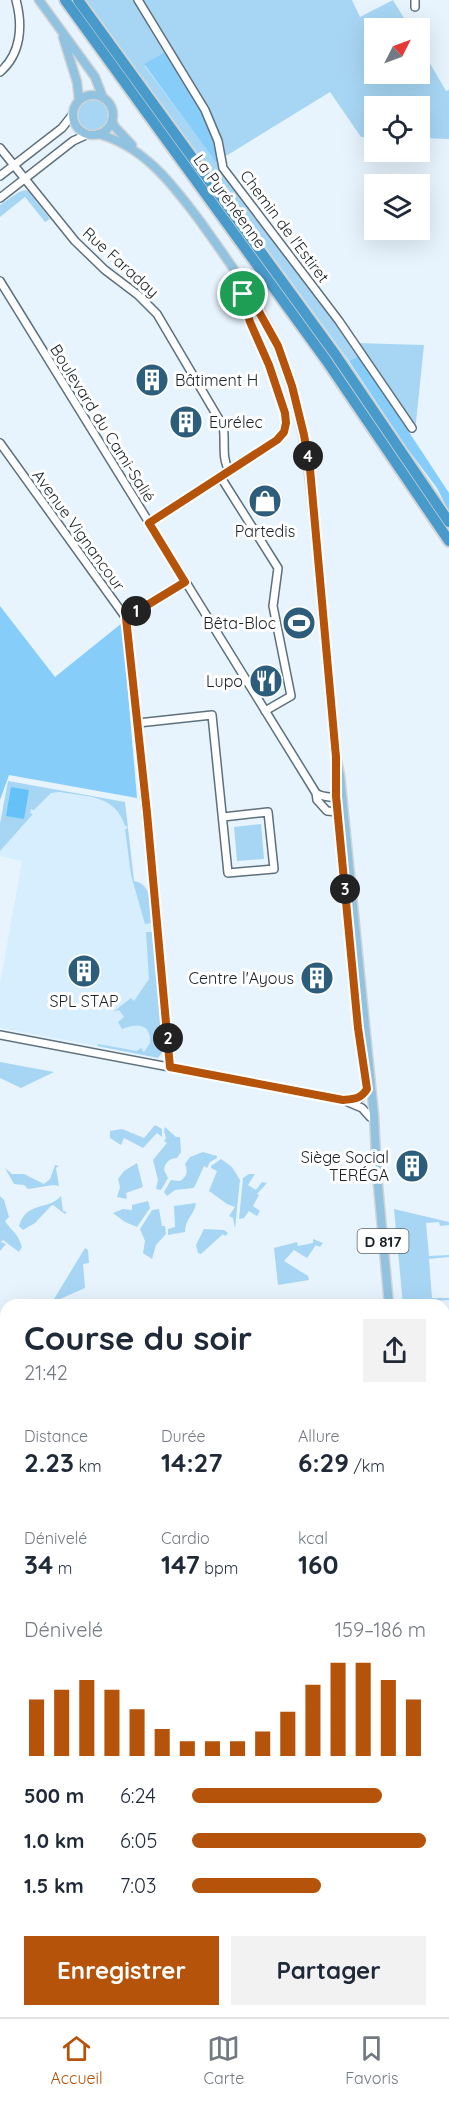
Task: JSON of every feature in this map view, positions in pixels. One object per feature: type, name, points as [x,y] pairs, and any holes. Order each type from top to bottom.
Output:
[{"type":"highway","name":"La Pyrénéenne","points":[[66,0],[326,360],[449,541]]},
{"type":"highway","name":"La Pyrénéenne","points":[[78,0],[335,354],[449,522]]},
{"type":"main road","points":[[39,0],[95,77],[103,98],[110,106],[112,121],[105,130],[98,134],[88,134],[76,127],[73,114],[79,100],[77,82],[59,28]]},
{"type":"main road","points":[[79,100],[91,95],[103,98]]},
{"type":"main road","name":"D 817","points":[[112,121],[121,135],[140,155],[169,180],[242,281],[278,346],[292,386],[304,435],[310,469],[358,1019],[377,1177],[388,1299]]},
{"type":"main road","name":"D 817","points":[[98,134],[111,138],[140,155]]},
{"type":"main road","name":"D 817","points":[[340,804],[374,1115],[377,1177]]},
{"type":"street","points":[[0,72],[15,55],[18,46],[19,19],[16,0]]},
{"type":"street","name":"Chemin de l'Estiret","points":[[138,0],[205,110],[218,141],[223,168],[339,321],[412,428]]},
{"type":"street","points":[[0,176],[63,128],[73,114]]},
{"type":"street","points":[[0,198],[73,141],[88,134]]},
{"type":"street","name":"Rue Faraday","points":[[0,148],[75,241],[157,314],[223,426],[225,461],[229,470]]},
{"type":"street","name":"Boulevard du Cami-Salié","points":[[0,281],[316,793],[317,800],[327,811],[340,804]]},
{"type":"street","points":[[149,523],[277,440],[284,432],[285,413],[269,365],[248,315],[242,281]]},
{"type":"street","name":"Avenue Vignancour","points":[[0,443],[126,618],[170,1067]]},
{"type":"street","points":[[220,476],[278,568],[273,606],[291,696],[265,711]]},
{"type":"street","points":[[126,618],[185,582]]},
{"type":"street","points":[[138,723],[212,715],[228,873],[274,869],[268,813],[223,817]]},
{"type":"street","points":[[316,793],[340,804]]},
{"type":"street","points":[[0,1035],[343,1100],[360,1107],[370,1117]]},
{"type":"street","points":[[343,1100],[358,1099],[367,1089]]},
{"type":"shaded area","points":[[86,0],[352,0],[360,17],[393,0],[404,18],[364,18],[364,84],[430,84],[430,63],[446,91],[449,90],[449,139],[430,138],[430,96],[364,96],[364,137],[361,137],[330,92],[226,156],[206,102],[144,65],[337,322],[359,356],[349,361]]},
{"type":"shaded area","points":[[171,49],[206,102],[226,156],[216,162],[144,64]]},
{"type":"shaded area","points":[[93,99],[105,103],[109,115],[105,127],[93,131],[81,127],[77,115],[81,103]]},
{"type":"shaded area","points":[[26,190],[50,219],[45,222],[25,197],[0,217],[0,205]]},
{"type":"shaded area","points":[[356,343],[424,345],[415,432]]},
{"type":"shaded area","points":[[359,356],[449,493],[449,512],[437,488],[407,448],[349,361]]},
{"type":"shaded area","points":[[0,606],[55,677],[122,623],[137,798],[9,775],[0,800]]},
{"type":"shaded area","points":[[8,781],[125,802],[134,881],[141,882],[148,889],[163,1051],[158,1057],[0,1028],[0,984],[22,861],[0,856],[0,824]]},
{"type":"shaded area","points":[[8,781],[125,802],[134,881],[145,887],[150,904],[151,923],[145,924],[131,875],[125,829],[127,826],[114,808],[99,799],[59,792],[51,793],[34,810],[31,809],[30,813],[33,814],[0,851],[0,824]]},
{"type":"shaded area","points":[[11,787],[29,790],[24,819],[6,816]]},
{"type":"shaded area","points":[[261,824],[264,859],[237,861],[234,827]]},
{"type":"shaded area","points":[[146,932],[152,932],[163,1051],[158,1058],[97,1046],[98,1044],[137,1051],[141,1048],[144,1052],[150,1043],[150,1036],[146,1028],[133,1026],[122,1029],[118,1022],[124,1017],[119,1010],[113,1012],[131,998],[134,1001],[149,979]]},
{"type":"shaded area","points":[[0,1062],[54,1072],[21,1088],[0,1078]]},
{"type":"shaded area","points":[[155,1125],[162,1129],[162,1137],[157,1133],[143,1148],[124,1138],[121,1145],[110,1138],[110,1131],[122,1129],[144,1138]]},
{"type":"shaded area","points":[[165,1127],[176,1137],[180,1137],[181,1152],[177,1158],[165,1165],[164,1170],[168,1178],[161,1190],[156,1189],[158,1180],[153,1160],[167,1143],[164,1141]]},
{"type":"shaded area","points":[[203,1152],[217,1156],[217,1158],[210,1162],[207,1168],[204,1166],[195,1186],[175,1190],[167,1196],[164,1192],[171,1180],[180,1181],[184,1178],[185,1164],[190,1157]]},
{"type":"shaded area","points":[[221,1159],[232,1167],[240,1180],[235,1229],[233,1218],[229,1216],[235,1207],[209,1191],[217,1171],[211,1166]]},
{"type":"shaded area","points":[[137,1163],[143,1187],[126,1193],[127,1199],[117,1197],[120,1187],[118,1179],[124,1171]]},
{"type":"shaded area","points":[[55,1165],[59,1166],[56,1168],[59,1186],[28,1189],[24,1185],[14,1184],[5,1168],[12,1174],[24,1174],[44,1184],[50,1179]]},
{"type":"shaded area","points":[[249,1174],[255,1174],[248,1185],[256,1190],[262,1182],[267,1183],[257,1194],[259,1195],[253,1206],[260,1211],[257,1216],[249,1211],[244,1218],[239,1219],[243,1178]]},
{"type":"shaded area","points":[[0,1196],[4,1200],[9,1217],[5,1221],[17,1235],[22,1247],[19,1252],[3,1240],[1,1242],[6,1244],[0,1251]]},
{"type":"shaded area","points":[[61,1196],[63,1211],[67,1212],[65,1214],[53,1205],[35,1223],[23,1230],[19,1226],[22,1218],[32,1209],[50,1204]]},
{"type":"shaded area","points":[[148,1201],[150,1208],[137,1227],[113,1213],[123,1209],[132,1210],[132,1205]]},
{"type":"shaded area","points":[[196,1203],[185,1232],[168,1235],[168,1229],[175,1227],[174,1206]]},
{"type":"shaded area","points":[[159,1209],[166,1234],[156,1245],[152,1259],[143,1253],[145,1241],[140,1229],[152,1210]]},
{"type":"shaded area","points":[[394,1209],[449,1222],[449,1225],[440,1226],[439,1222],[426,1223],[429,1256],[449,1255],[449,1257],[429,1259],[432,1298],[449,1299],[402,1299]]},
{"type":"shaded area","points":[[204,1229],[224,1230],[228,1233],[225,1236],[223,1234],[201,1254],[198,1253],[196,1245]]},
{"type":"shaded area","points":[[313,1239],[323,1243],[320,1247],[316,1245],[307,1258],[294,1250],[284,1261],[308,1276],[309,1280],[278,1285],[274,1248],[297,1242],[298,1246],[313,1243]]},
{"type":"shaded area","points":[[85,1248],[88,1250],[89,1263],[83,1264],[85,1288],[60,1299],[54,1299]]},
{"type":"place","name":"Bâtiment H","points":[[152,380]]},
{"type":"place","name":"Eurélec","points":[[186,422]]},
{"type":"place","name":"Partedis","points":[[265,501]]},
{"type":"place","name":"Bêta-Bloc","points":[[299,623]]},
{"type":"place","name":"Lupo","points":[[266,681]]},
{"type":"place","name":"SPL STAP","points":[[84,971]]},
{"type":"place","name":"Centre l'Ayous","points":[[317,978]]},
{"type":"place","name":"Siège Social TERÉGA","points":[[412,1166]]},
{"type":"route","points":[[242,281],[257,304],[278,346],[301,417],[310,469],[336,757],[336,796],[358,1028],[367,1089],[358,1099],[343,1100],[170,1067],[147,813],[126,618],[185,582],[149,523],[277,440],[284,432],[285,413],[269,365],[254,332],[243,294],[242,281]]}]
